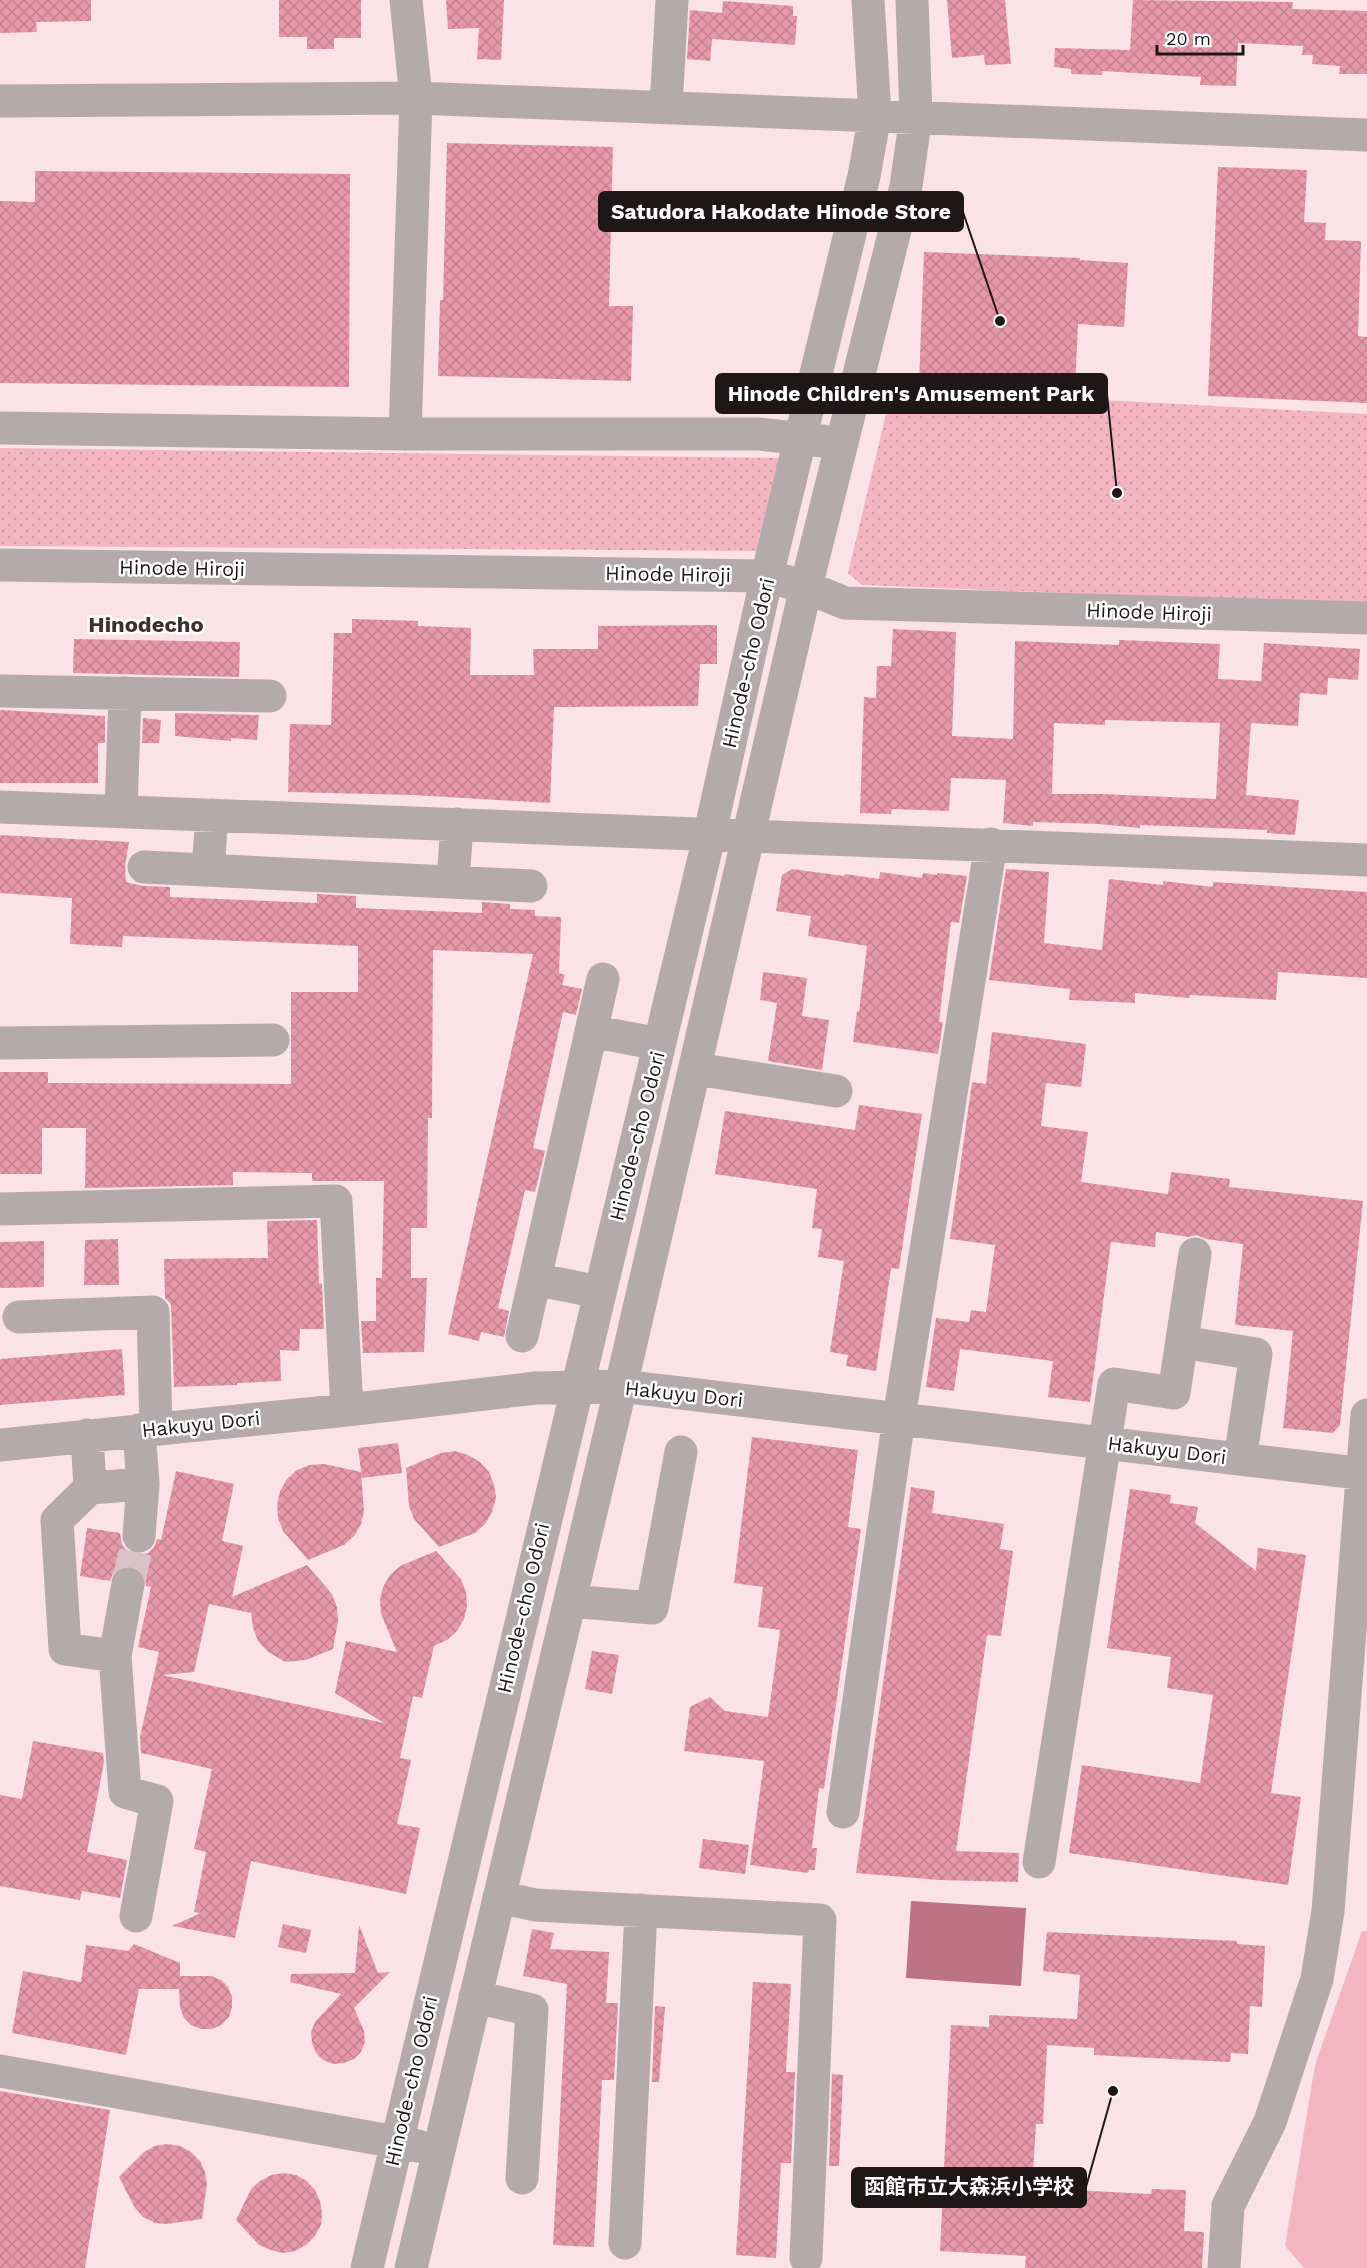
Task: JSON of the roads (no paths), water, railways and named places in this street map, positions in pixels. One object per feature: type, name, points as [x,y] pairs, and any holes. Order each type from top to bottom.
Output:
[{"type":"street","points":[[405,434],[416,98],[406,0]]},
{"type":"street","points":[[666,107],[672,0]]},
{"type":"street","name":"Hinode-cho Odori","points":[[367,2268],[710,833],[767,576],[864,176],[875,114],[868,0]]},
{"type":"street","name":"Hinode-cho Odori","points":[[411,2268],[696,1069],[806,587],[906,186],[916,116],[912,0]]},
{"type":"street","points":[[0,100],[416,98],[875,114],[1367,135]]},
{"type":"street","points":[[0,428],[405,434],[748,434],[842,443]]},
{"type":"street","name":"Hinode Hiroji","points":[[0,565],[767,576],[806,587],[845,603],[1367,618]]},
{"type":"street","points":[[0,691],[270,696]]},
{"type":"street","points":[[121,811],[125,693]]},
{"type":"street","points":[[0,807],[1367,860]]},
{"type":"street","points":[[208,870],[212,815]]},
{"type":"street","points":[[453,882],[457,824]]},
{"type":"street","points":[[843,1812],[899,1418],[991,844]]},
{"type":"street","points":[[144,867],[531,886]]},
{"type":"street","points":[[522,1336],[603,979]]},
{"type":"street","points":[[591,1031],[659,1044]]},
{"type":"street","points":[[0,1043],[273,1040]]},
{"type":"street","points":[[696,1069],[836,1091]]},
{"type":"street","points":[[0,1209],[336,1201],[347,1410]]},
{"type":"street","points":[[1039,1862],[1114,1384],[1174,1393],[1195,1254]]},
{"type":"street","points":[[535,1280],[599,1292]]},
{"type":"street","points":[[19,1317],[153,1312],[148,1429],[139,1536]]},
{"type":"street","points":[[1182,1342],[1256,1354],[1240,1459]]},
{"type":"street","name":"Hakuyu Dori","points":[[0,1445],[347,1410],[536,1388],[621,1386],[1364,1474]]},
{"type":"street","points":[[1224,2268],[1228,2206],[1274,2111],[1317,1979],[1328,1911],[1367,1415]]},
{"type":"street","points":[[87,1435],[90,1488]]},
{"type":"street","points":[[570,1601],[652,1608],[681,1452]]},
{"type":"street","points":[[115,1656],[65,1648],[57,1520],[90,1488],[143,1484]]},
{"type":"street","points":[[128,1584],[115,1656],[126,1792],[157,1801],[136,1916]]},
{"type":"street","points":[[499,1897],[535,1905],[820,1920],[806,2258]]},
{"type":"street","points":[[625,2244],[641,1910]]},
{"type":"street","points":[[475,1997],[532,2010],[522,2178]]},
{"type":"street","points":[[0,2071],[438,2150]]},
{"type":"tunnel","points":[[128,1584],[139,1536]]},
{"type":"place","name":"Satudora Hakodate Hinode Store","points":[[1000,321]]},
{"type":"place","name":"Hinode Children's Amusement Park","points":[[1117,493]]},
{"type":"place","name":"函館市立大森浜小学校","points":[[1113,2091]]},
{"type":"district","name":"Hinodecho","points":[[146,624]]}]
